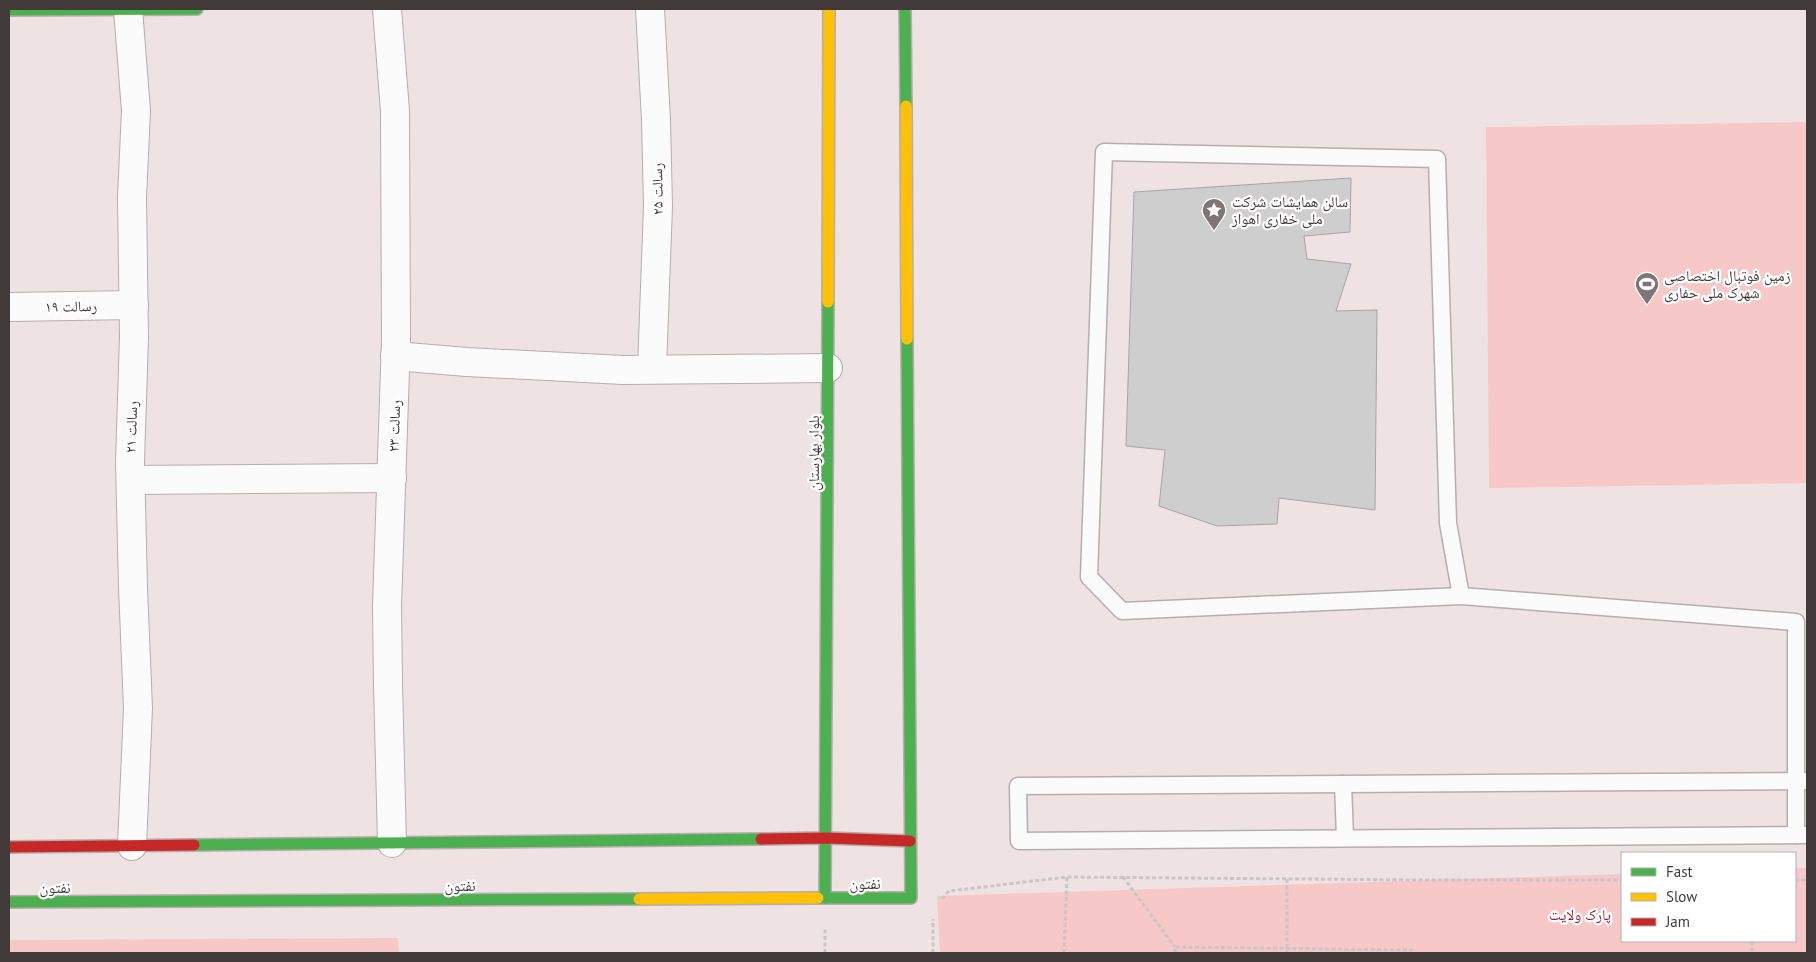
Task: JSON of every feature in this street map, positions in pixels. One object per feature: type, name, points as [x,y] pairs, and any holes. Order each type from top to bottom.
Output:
[{"type":"street","name":"رسالت ۲۱","points":[[128,9],[136,112],[132,197],[134,305],[131,480],[138,708],[132,846]]},
{"type":"street","points":[[9,10],[197,9]]},
{"type":"street","name":"رسالت ۲۳","points":[[387,9],[395,111],[395,356],[392,478],[388,545],[387,635],[392,843]]},
{"type":"street","name":"رسالت ۲۵","points":[[650,9],[658,206],[652,369]]},
{"type":"street","name":"بلوار بهارستان","points":[[825,898],[830,9]]},
{"type":"street","points":[[9,847],[826,838],[910,841],[905,9]]},
{"type":"street","name":"رسالت ۱۹","points":[[9,306],[134,305]]},
{"type":"street","points":[[395,356],[496,364],[652,369],[828,368]]},
{"type":"street","points":[[131,480],[392,478]]},
{"type":"street","name":"نفتون","points":[[9,902],[911,898],[910,841]]},
{"type":"lane","points":[[1461,596],[1448,523],[1437,158],[1104,152],[1089,577],[1122,611],[1461,596],[1796,622],[1802,782],[1802,835],[1019,840],[1018,786],[1802,782]]},
{"type":"lane","points":[[1343,784],[1345,838]]},
{"type":"path","points":[[1064,953],[1067,877]]},
{"type":"path","points":[[938,904],[948,891],[1067,877],[1621,880]]},
{"type":"path","points":[[1123,877],[1175,947],[1175,953]]},
{"type":"path","points":[[1287,879],[1287,953]]},
{"type":"path","points":[[933,918],[933,953]]},
{"type":"path","points":[[1175,947],[1414,950],[1414,953]]},
{"type":"green space","name":"زمین فوتبال اختصاصی شهرک ملی حفاری","points":[[1807,122],[1807,483],[1489,488],[1486,127]]},
{"type":"green space","name":"پارک ولایت","points":[[1796,868],[1807,868],[1807,953],[940,953],[937,896],[1621,874],[1621,942],[1796,942]]},
{"type":"green space","points":[[398,938],[399,953],[9,953],[9,940]]},
{"type":"building","points":[[1351,178],[1350,232],[1304,236],[1307,259],[1351,264],[1336,311],[1377,310],[1375,510],[1279,498],[1277,524],[1217,526],[1159,506],[1165,450],[1126,446],[1134,192]]},
{"type":"traffic: fast","points":[[9,10],[197,9]]},
{"type":"traffic: fast","points":[[905,9],[906,106]]},
{"type":"traffic: fast","points":[[825,898],[828,302]]},
{"type":"traffic: fast","points":[[818,898],[911,898],[907,339]]},
{"type":"traffic: fast","points":[[194,845],[761,839]]},
{"type":"traffic: fast","points":[[9,902],[639,899]]},
{"type":"traffic: slow","points":[[828,302],[829,9]]},
{"type":"traffic: slow","points":[[906,106],[907,339]]},
{"type":"traffic: slow","points":[[639,899],[818,898]]},
{"type":"traffic: jam","points":[[761,839],[826,838],[910,841]]},
{"type":"traffic: jam","points":[[9,847],[194,845]]},
{"type":"place","name":"سالن همایشات شرکت ملی خفاری اهواز","points":[[1214,231]]},
{"type":"place","name":"زمین فوتبال اختصاصی شهرک ملی حفاری","points":[[1647,305]]}]
